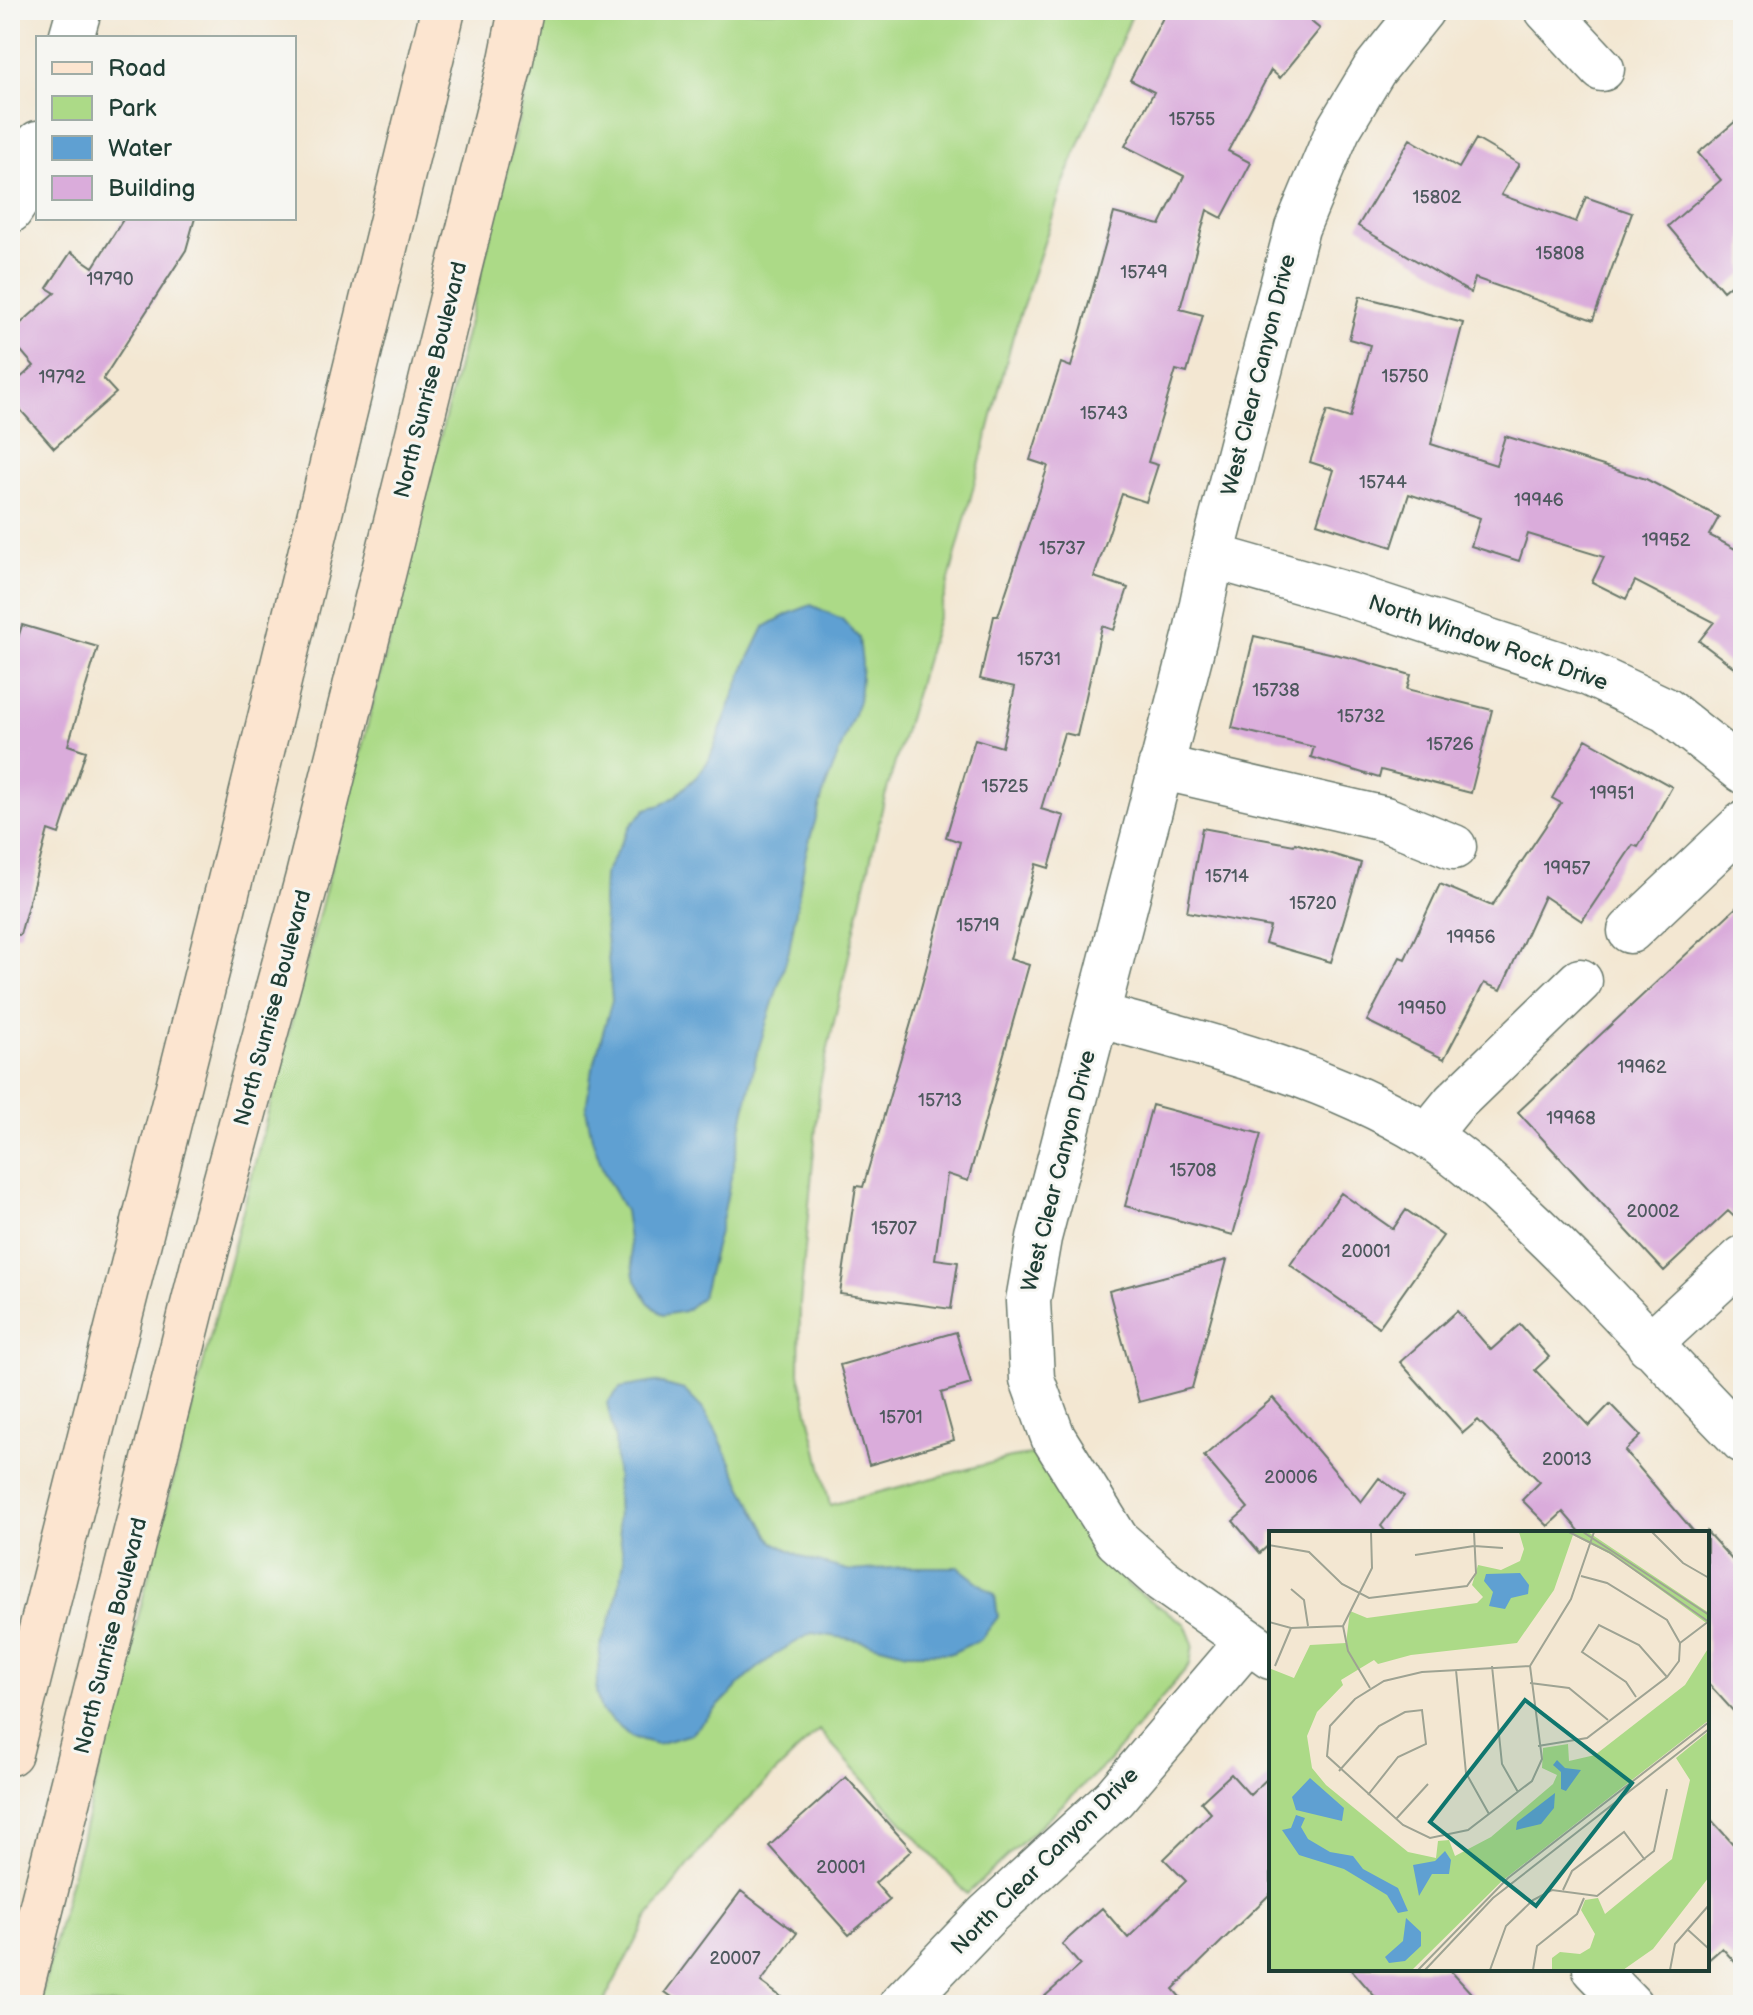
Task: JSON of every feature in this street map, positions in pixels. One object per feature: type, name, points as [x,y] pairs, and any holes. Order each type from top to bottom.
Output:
[{"type":"street","points":[[72,36],[79,10]]},
{"type":"street","points":[[10,1753],[230,880],[443,10]]},
{"type":"street","name":"North Sunrise Boulevard","points":[[17,2005],[207,1249],[307,880],[521,10]]},
{"type":"street","name":"West Clear Canyon Drive","points":[[1259,1649],[1162,1580],[1117,1540],[1053,1437],[1032,1379],[1028,1301],[1039,1238],[1195,637],[1212,556],[1297,228],[1338,130],[1374,70],[1422,10]]},
{"type":"street","points":[[1547,10],[1602,69]]},
{"type":"street","points":[[10,211],[22,193],[36,149]]},
{"type":"street","name":"North Window Rock Drive","points":[[1212,556],[1352,596],[1587,673],[1666,710],[1743,771]]},
{"type":"street","points":[[1160,767],[1385,819],[1454,847]]},
{"type":"street","points":[[1630,931],[1743,824]]},
{"type":"street","points":[[1428,1135],[1454,1103],[1580,981]]},
{"type":"street","points":[[1097,1015],[1243,1055],[1373,1105],[1428,1135],[1479,1174],[1567,1255],[1743,1441]]},
{"type":"street","points":[[1649,1345],[1743,1258]]},
{"type":"street","name":"North Clear Canyon Drive","points":[[901,2005],[987,1915],[1114,1798],[1259,1649]]},
{"type":"street","points":[[1597,1971],[1630,2005]]},
{"type":"green space","points":[[545,10],[1134,10],[1064,182],[1013,336],[948,584],[884,800],[820,1084],[800,1304],[799,1373],[830,1505],[1010,1458],[1038,1454],[1082,1532],[1128,1585],[1185,1624],[1193,1644],[1190,1664],[1107,1763],[967,1894],[819,1730],[714,1833],[648,1917],[602,2005],[39,2005],[359,759]]},
{"type":"water","points":[[811,605],[842,619],[859,638],[862,663],[859,701],[823,794],[806,853],[789,951],[756,1057],[723,1216],[702,1297],[685,1311],[663,1315],[648,1302],[634,1277],[625,1211],[604,1173],[586,1109],[591,1075],[612,1000],[603,904],[604,875],[630,826],[646,809],[676,796],[709,760],[745,666],[764,627]]},
{"type":"water","points":[[655,1382],[684,1390],[702,1408],[773,1542],[807,1559],[851,1571],[958,1567],[995,1595],[998,1617],[981,1639],[952,1653],[907,1653],[857,1640],[812,1633],[777,1653],[748,1676],[691,1734],[657,1744],[631,1737],[601,1711],[596,1693],[600,1648],[615,1607],[624,1562],[618,1524],[615,1439],[607,1403],[620,1388]]},
{"type":"building","points":[[1167,10],[1297,10],[1320,29],[1280,78],[1271,70],[1228,151],[1251,163],[1222,218],[1207,210],[1180,309],[1203,315],[1187,373],[1176,370],[1148,462],[1158,465],[1146,502],[1122,494],[1094,577],[1128,588],[1114,630],[1102,626],[1077,736],[1064,733],[1041,809],[1064,816],[1049,868],[1036,864],[1010,959],[1029,965],[968,1181],[947,1174],[935,1259],[958,1262],[951,1309],[840,1294],[856,1186],[863,1187],[960,842],[946,837],[975,739],[1002,747],[1015,687],[980,679],[994,616],[998,616],[1048,466],[1030,460],[1061,363],[1071,367],[1114,213],[1160,225],[1184,176],[1125,146],[1154,92],[1130,80]]},
{"type":"building","points":[[1743,115],[1743,274],[1723,291],[1668,226],[1721,180],[1698,153]]},
{"type":"building","points":[[1410,139],[1459,168],[1476,139],[1519,164],[1501,195],[1576,222],[1586,197],[1632,213],[1593,320],[1475,278],[1471,293],[1358,226]]},
{"type":"building","points":[[123,220],[194,220],[186,250],[103,379],[116,393],[54,448],[10,398],[10,387],[34,366],[10,338],[10,333],[55,293],[47,288],[71,252],[93,267]]},
{"type":"building","points":[[1360,296],[1463,323],[1431,444],[1496,465],[1505,436],[1646,479],[1719,517],[1709,535],[1743,553],[1743,674],[1699,641],[1714,622],[1635,581],[1626,599],[1592,582],[1604,557],[1528,534],[1519,561],[1471,546],[1480,518],[1409,494],[1392,547],[1317,523],[1334,470],[1310,462],[1327,411],[1350,418],[1370,345],[1349,339]]},
{"type":"building","points":[[22,625],[98,647],[68,745],[86,751],[59,834],[48,830],[20,935],[10,934],[10,664]]},
{"type":"building","points":[[1254,636],[1411,675],[1407,689],[1492,710],[1471,793],[1381,770],[1379,778],[1311,757],[1314,747],[1232,728]]},
{"type":"building","points":[[1586,739],[1672,787],[1638,847],[1633,845],[1582,921],[1544,896],[1501,990],[1484,983],[1444,1059],[1367,1021],[1400,957],[1405,959],[1440,884],[1492,906],[1561,803],[1552,798]]},
{"type":"building","points":[[1202,828],[1295,843],[1361,863],[1331,962],[1265,943],[1270,927],[1187,912]]},
{"type":"building","points":[[1743,901],[1743,1225],[1728,1211],[1664,1271],[1518,1112]]},
{"type":"building","points":[[1152,1105],[1261,1134],[1233,1235],[1125,1206]]},
{"type":"building","points":[[1341,1193],[1393,1229],[1406,1210],[1443,1236],[1379,1327],[1290,1265]]},
{"type":"building","points":[[1227,1260],[1192,1388],[1139,1402],[1109,1291]]},
{"type":"building","points":[[1457,1311],[1491,1350],[1520,1324],[1549,1357],[1535,1370],[1589,1426],[1610,1404],[1641,1436],[1625,1451],[1693,1531],[1579,1531],[1563,1512],[1548,1526],[1522,1500],[1540,1482],[1478,1420],[1463,1433],[1400,1362]]},
{"type":"building","points":[[956,1332],[971,1384],[941,1393],[954,1440],[869,1465],[840,1365]]},
{"type":"building","points":[[1273,1398],[1361,1502],[1379,1478],[1404,1496],[1381,1526],[1385,1531],[1269,1531],[1269,1545],[1260,1553],[1233,1521],[1248,1508],[1204,1456]]},
{"type":"building","points":[[1709,1534],[1743,1572],[1743,1722],[1709,1684]]},
{"type":"building","points":[[1231,1774],[1250,1795],[1269,1777],[1269,1895],[1173,1989],[1187,2005],[1035,2005],[1080,1965],[1062,1944],[1102,1908],[1128,1938],[1186,1881],[1164,1859],[1211,1813],[1201,1802]]},
{"type":"building","points":[[846,1777],[912,1850],[875,1883],[890,1900],[849,1935],[769,1846]]},
{"type":"building","points":[[1709,1817],[1743,1855],[1743,1971],[1722,1948],[1709,1959]]},
{"type":"building","points":[[741,1891],[797,1933],[761,1982],[792,2005],[683,2005],[665,1992]]},
{"type":"building","points":[[1353,1971],[1451,1971],[1482,2005],[1382,2005]]}]
